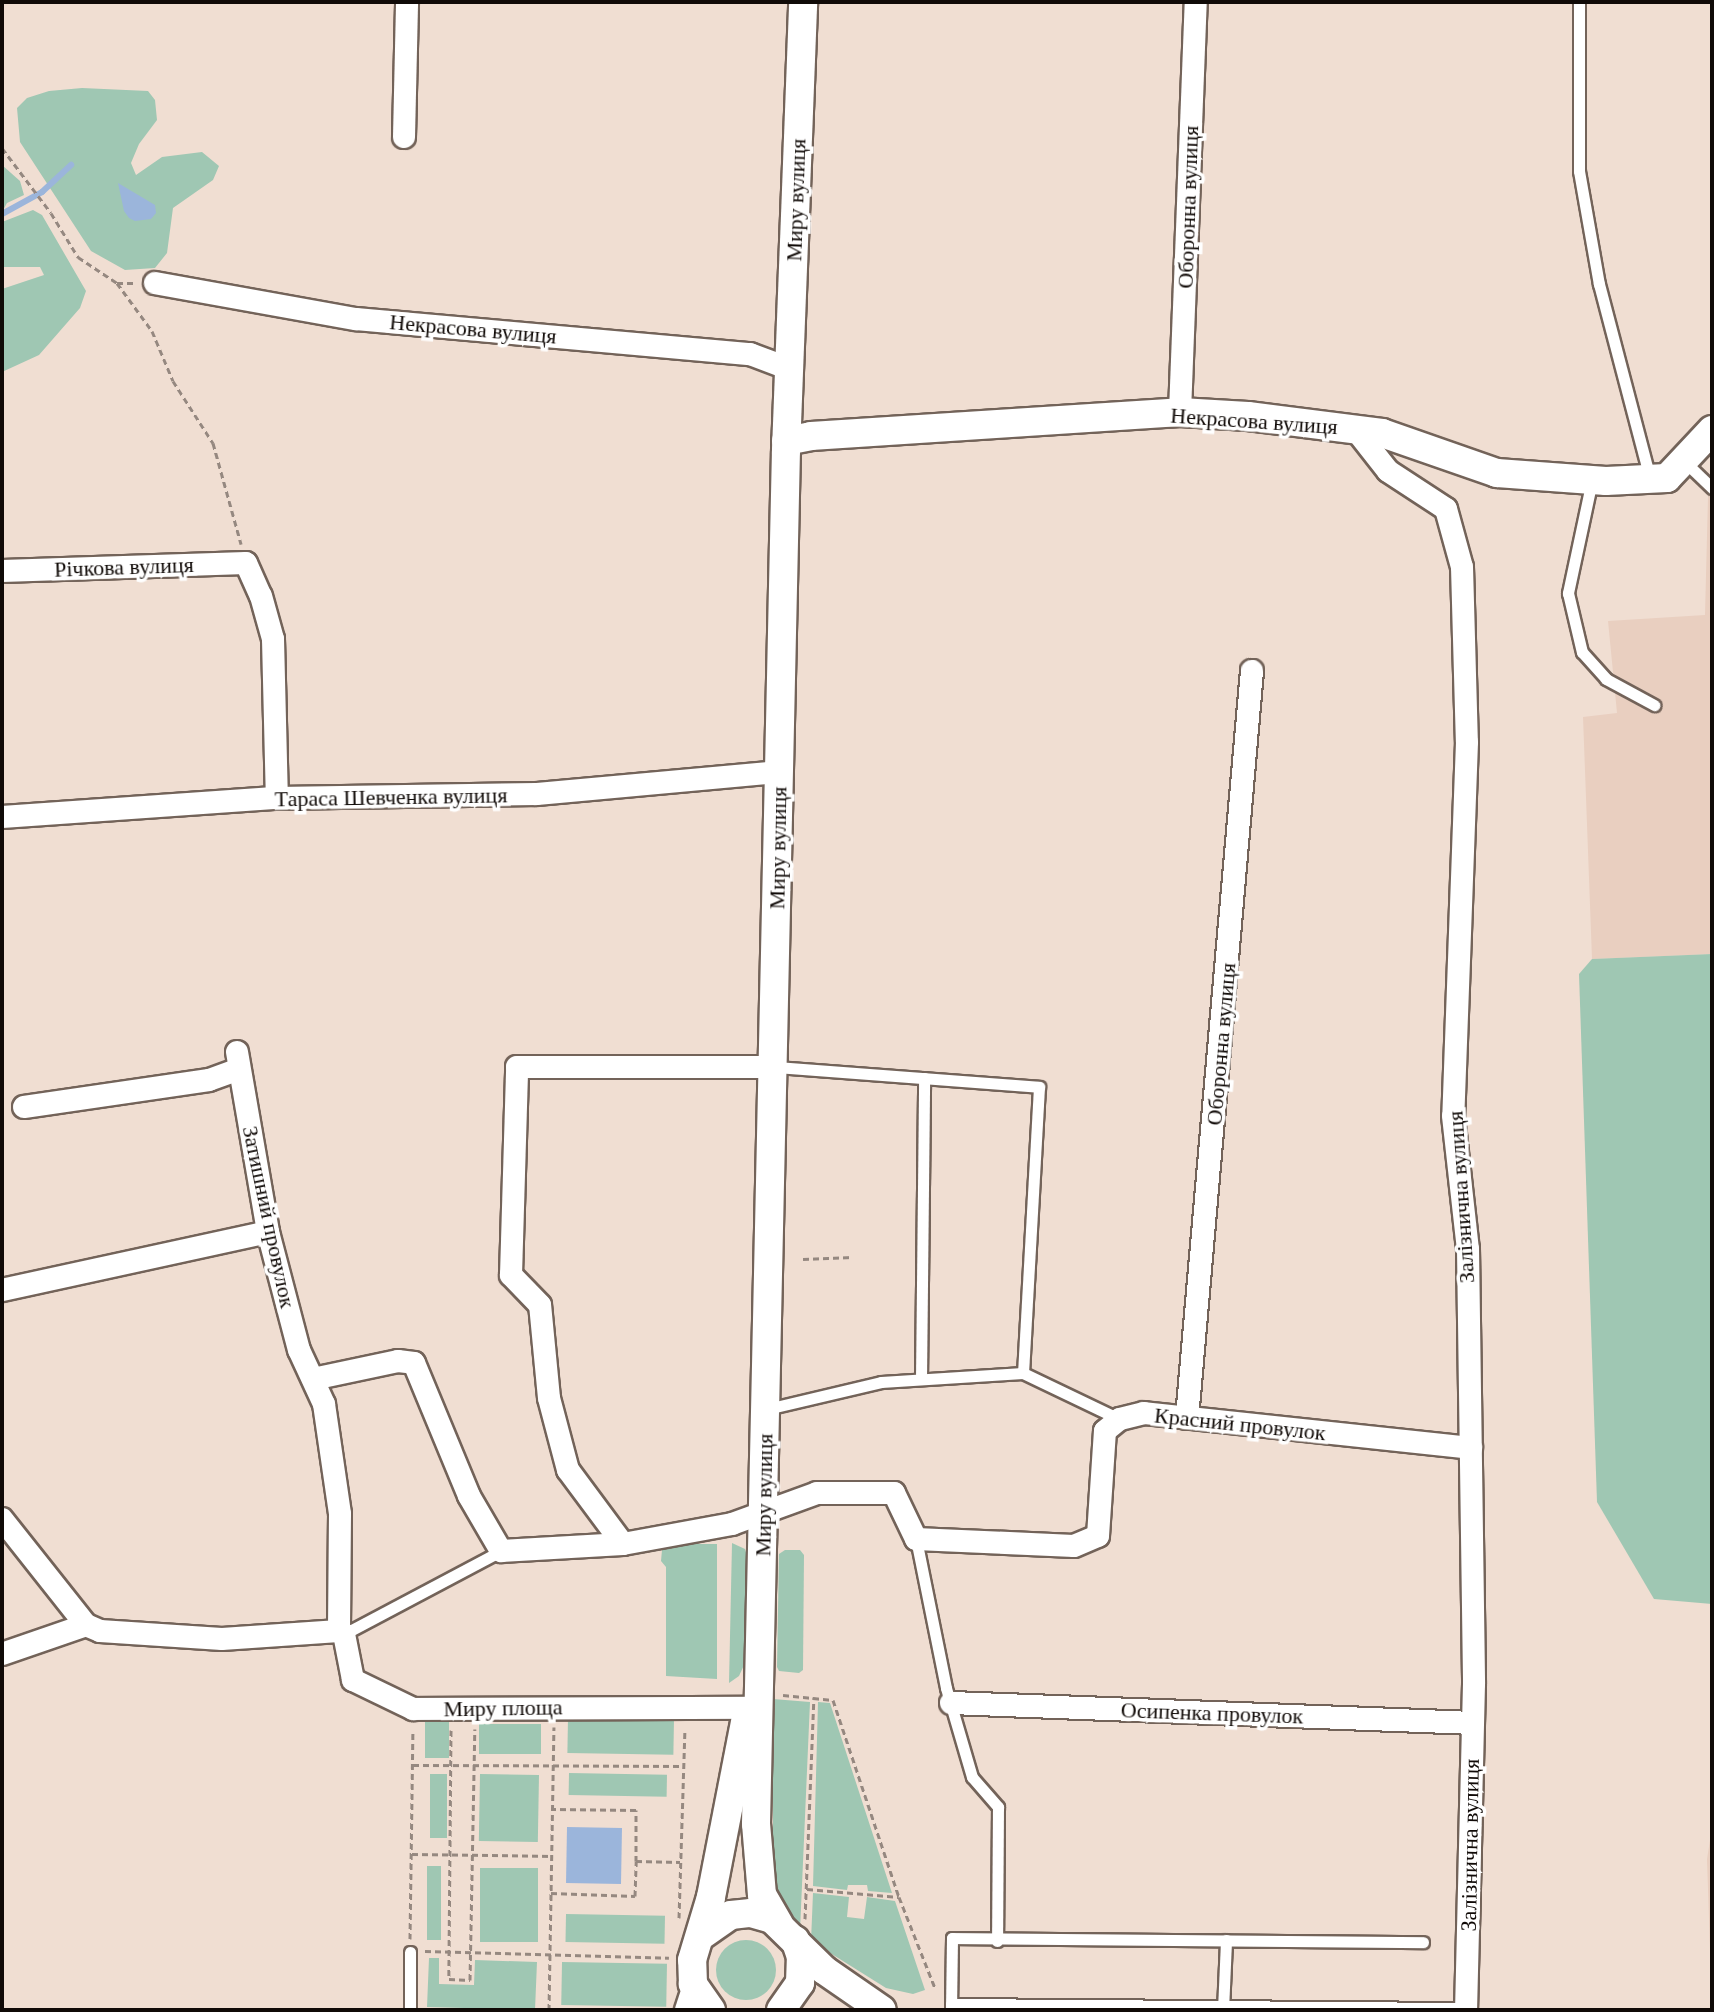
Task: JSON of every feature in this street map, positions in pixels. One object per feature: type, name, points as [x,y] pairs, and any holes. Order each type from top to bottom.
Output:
[{"type":"street","points":[[404,137],[407,2]]},
{"type":"street","name":"Миру вулиця","points":[[754,1701],[766,1409],[786,441],[803,2]]},
{"type":"street","name":"Оборонна вулиця","points":[[1180,412],[1196,2]]},
{"type":"street","name":"Некрасова вулиця","points":[[155,283],[356,319],[750,354],[790,369]]},
{"type":"street","name":"Некрасова вулиця","points":[[786,441],[811,436],[1180,412],[1382,433],[1497,473],[1592,480],[1667,473]]},
{"type":"street","name":"Залізнична вулиця","points":[[1355,429],[1388,471],[1446,509],[1462,567],[1467,742],[1453,1116],[1468,1249],[1471,1448],[1473,1723],[1466,2009]]},
{"type":"street","points":[[1667,473],[1712,430]]},
{"type":"street","points":[[246,563],[261,596],[273,639],[277,798]]},
{"type":"street","name":"Річкова вулиця","points":[[2,571],[246,563]]},
{"type":"street","name":"Оборонна вулиця","points":[[1187,1418],[1252,671]]},
{"type":"street","name":"Тараса Шевченка вулиця","points":[[2,817],[277,798],[537,794],[780,772]]},
{"type":"street","name":"Затишний провулок","points":[[24,1107],[209,1080],[238,1060],[268,1232],[299,1350],[324,1404],[340,1514],[342,1632]]},
{"type":"street","points":[[623,1544],[568,1470],[549,1398],[540,1305],[511,1275],[517,1067],[774,1067]]},
{"type":"street","points":[[2,1290],[268,1232]]},
{"type":"street","points":[[313,1379],[398,1361],[414,1363],[469,1496],[501,1551],[623,1544],[732,1524],[817,1493],[894,1493],[916,1539],[1074,1546],[1098,1536],[1105,1431],[1120,1419]]},
{"type":"street","name":"Красний провулок","points":[[1120,1419],[1144,1413],[1471,1448]]},
{"type":"street","points":[[2,1519],[86,1625],[100,1631],[222,1639],[342,1632],[353,1680],[413,1709]]},
{"type":"street","points":[[2,1654],[86,1625]]},
{"type":"street","points":[[711,2010],[690,1998],[690,1933],[754,1701]]},
{"type":"street","points":[[754,1701],[762,1895],[793,1938],[824,1970],[882,2010]]},
{"type":"street","name":"Миру площа","points":[[413,1709],[686,1706],[754,1701]]},
{"type":"street","name":"Осипенка провулок","points":[[951,1703],[1473,1723]]},
{"type":"street","points":[[690,1933],[741,1913],[762,1915],[793,1938],[801,1957],[800,1983],[781,2010]]},
{"type":"lane","points":[[1579,2],[1579,171],[1606,315],[1667,473],[1712,488]]},
{"type":"lane","points":[[1592,480],[1568,593],[1582,652],[1606,679],[1654,705]]},
{"type":"lane","points":[[774,1067],[1039,1087],[1023,1373]]},
{"type":"lane","points":[[921,1379],[924,1078]]},
{"type":"lane","points":[[766,1409],[881,1382],[1023,1373],[1120,1419]]},
{"type":"lane","points":[[916,1539],[951,1703],[972,1777],[998,1807],[997,1941]]},
{"type":"lane","points":[[342,1632],[501,1551]]},
{"type":"lane","points":[[1423,1942],[997,1941],[952,1938],[951,2007],[1466,2009]]},
{"type":"lane","points":[[1224,2008],[1226,1940]]},
{"type":"lane","points":[[410,1952],[410,2010]]},
{"type":"path","points":[[2,148],[36,192],[78,257],[117,283],[152,331],[173,381],[213,443],[246,563]]},
{"type":"path","points":[[803,1259],[853,1257]]},
{"type":"path","points":[[793,1938],[806,1889],[814,1697]]},
{"type":"path","points":[[754,1701],[814,1697],[833,1700],[899,1897],[938,1996]]},
{"type":"path","points":[[686,1706],[680,1862],[690,1933]]},
{"type":"path","points":[[549,2010],[554,1708]]},
{"type":"path","name":"Миру площа","points":[[410,1952],[413,1709]]},
{"type":"path","points":[[452,1709],[449,1979],[470,1980],[475,1709]]},
{"type":"path","points":[[413,1765],[684,1766]]},
{"type":"path","points":[[551,1893],[635,1896],[636,1861],[636,1810],[553,1809]]},
{"type":"path","points":[[412,1854],[552,1856]]},
{"type":"path","points":[[636,1861],[680,1862]]},
{"type":"path","points":[[806,1889],[899,1897]]},
{"type":"path","points":[[410,1952],[677,1958]]},
{"type":"shaded area","points":[[1708,496],[1712,497],[1712,954],[1592,959],[1583,717],[1617,713],[1608,621],[1705,615]]},
{"type":"shaded area","points":[[1712,1828],[1712,2010],[1707,1859]]},
{"type":"green space","points":[[82,88],[148,91],[155,100],[157,120],[139,144],[131,163],[136,175],[162,157],[202,152],[219,166],[213,180],[173,208],[167,253],[155,268],[125,270],[91,251],[20,142],[17,108],[27,98],[49,91]]},
{"type":"green space","points":[[2,165],[20,181],[24,195],[7,203],[2,212]]},
{"type":"green space","points":[[33,210],[42,215],[86,291],[80,308],[39,355],[2,372],[2,289],[44,275],[40,267],[2,267],[2,222]]},
{"type":"green space","points":[[1712,954],[1712,1604],[1654,1599],[1597,1502],[1579,974],[1592,959]]},
{"type":"green space","points":[[732,1543],[745,1549],[750,1566],[745,1663],[739,1676],[729,1683]]},
{"type":"green space","points":[[679,1544],[717,1544],[717,1679],[666,1676],[666,1567],[661,1561],[662,1550]]},
{"type":"green space","points":[[785,1550],[800,1550],[804,1555],[803,1670],[799,1673],[779,1671],[777,1667],[779,1554]]},
{"type":"green space","points":[[773,1699],[810,1702],[800,1931],[773,1891]]},
{"type":"green space","points":[[818,1702],[830,1703],[892,1893],[868,1891],[867,1885],[848,1885],[847,1890],[813,1886]]},
{"type":"green space","points":[[568,1718],[674,1720],[673,1755],[567,1753]]},
{"type":"green space","points":[[425,1721],[449,1721],[449,1758],[425,1758]]},
{"type":"green space","points":[[479,1724],[541,1724],[541,1754],[479,1754]]},
{"type":"green space","points":[[569,1773],[667,1775],[667,1797],[569,1795]]},
{"type":"green space","points":[[430,1774],[447,1774],[447,1838],[430,1838]]},
{"type":"green space","points":[[480,1774],[539,1775],[538,1842],[479,1841]]},
{"type":"green space","points":[[427,1866],[441,1866],[441,1940],[427,1940]]},
{"type":"green space","points":[[480,1868],[538,1868],[538,1942],[480,1942]]},
{"type":"green space","points":[[813,1893],[849,1897],[847,1917],[864,1919],[867,1897],[895,1901],[925,1990],[913,1994],[886,1988],[811,1941]]},
{"type":"green space","points":[[566,1914],[665,1916],[664,1944],[566,1942]]},
{"type":"green space","points":[[746,1940],[767,1949],[776,1970],[767,1991],[746,2000],[725,1991],[716,1970],[725,1949]]},
{"type":"green space","points":[[429,1958],[439,1958],[439,1984],[474,1985],[475,1960],[537,1962],[535,2010],[427,2007]]},
{"type":"green space","points":[[562,1962],[667,1964],[666,2007],[561,2005]]},
{"type":"water","points":[[118,183],[155,205],[156,213],[151,219],[135,221],[129,218],[124,211]]},
{"type":"water","points":[[567,1827],[622,1828],[621,1884],[566,1883]]},
{"type":"waterway","points":[[2,214],[42,192],[71,165]]}]
